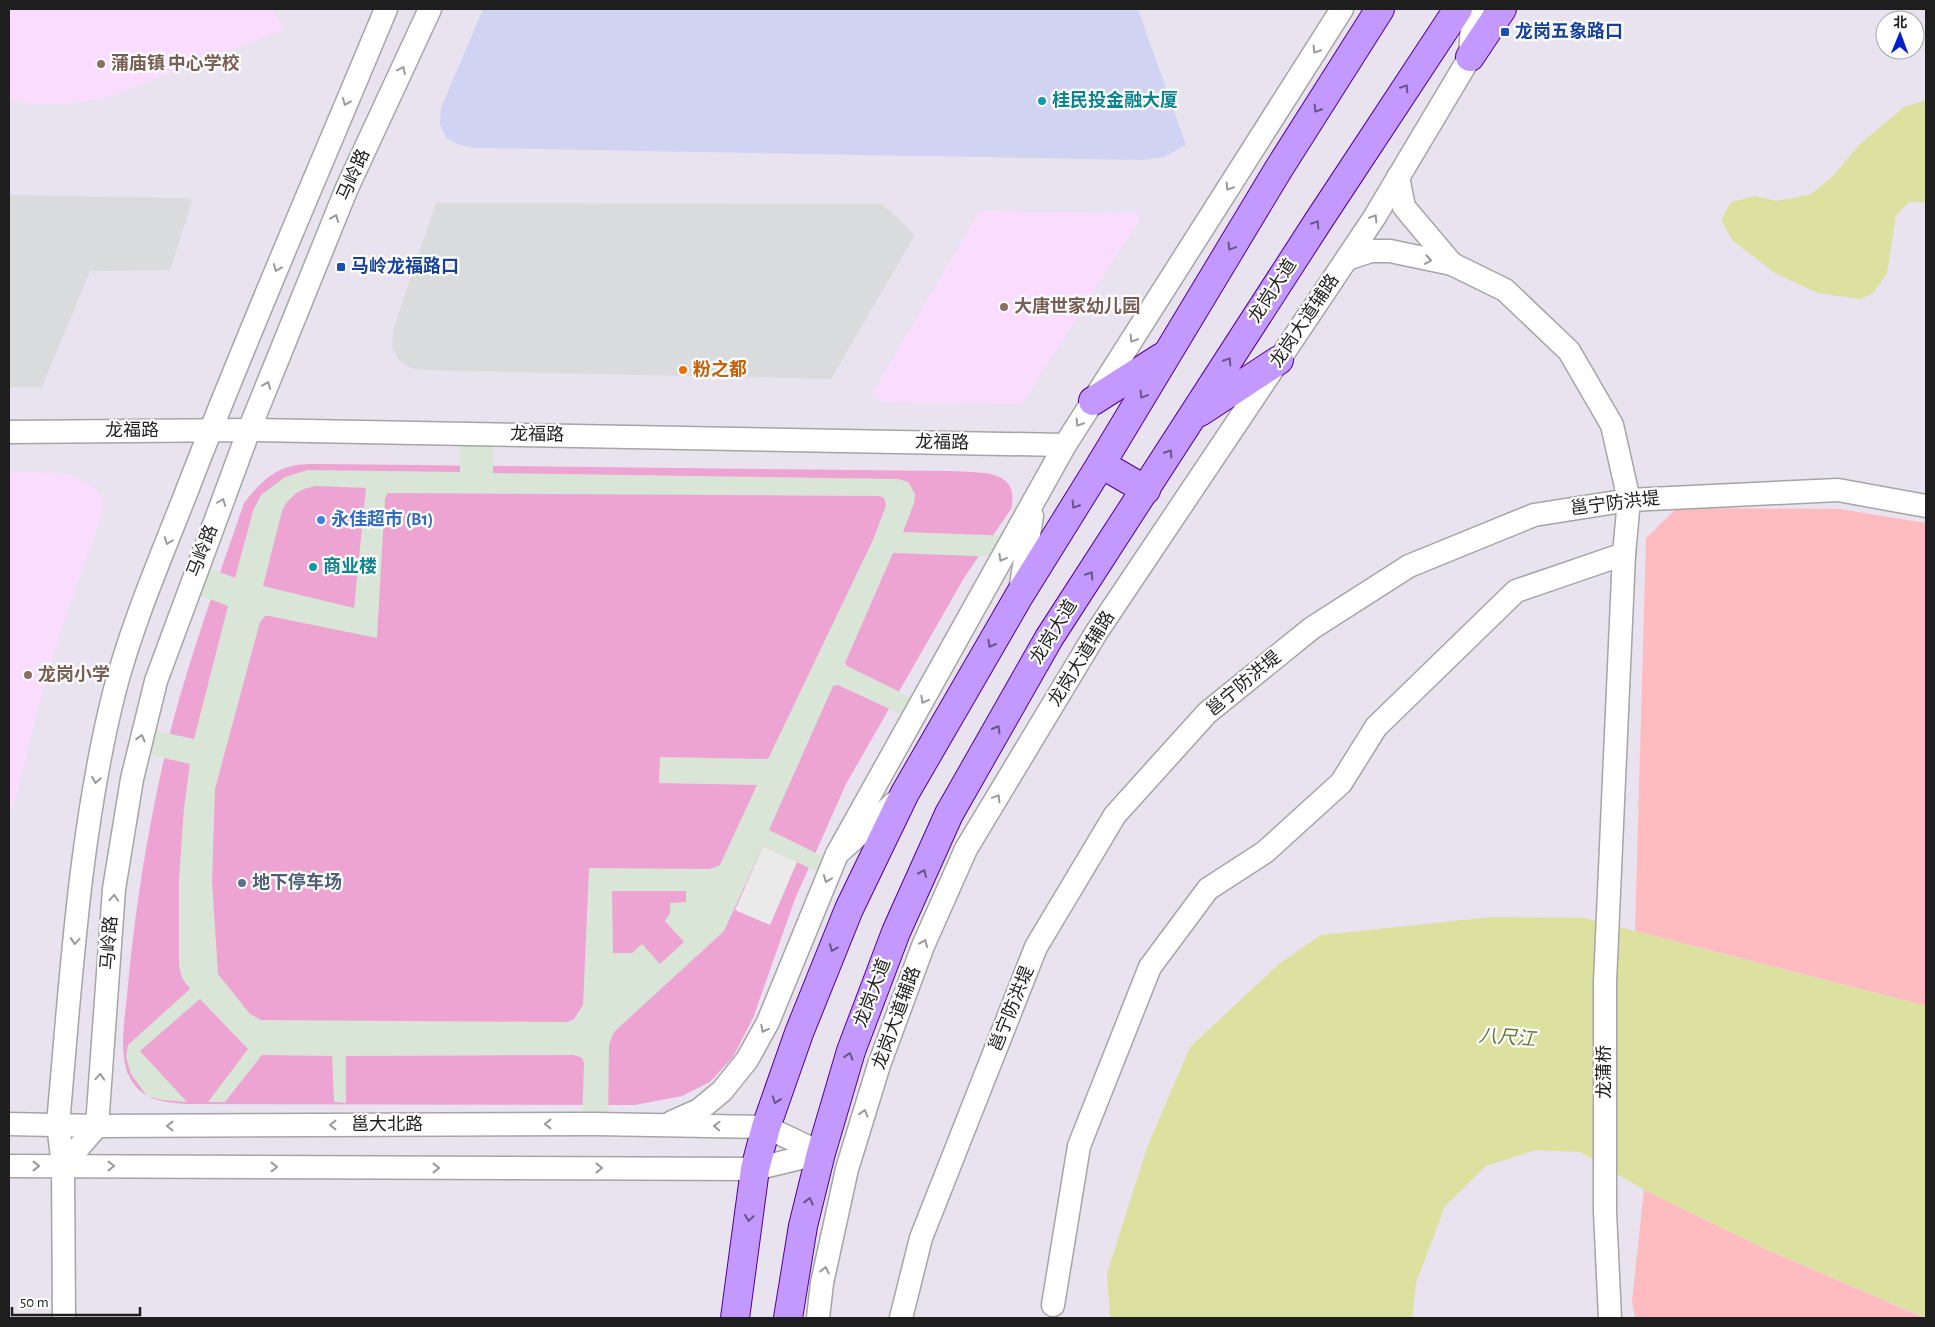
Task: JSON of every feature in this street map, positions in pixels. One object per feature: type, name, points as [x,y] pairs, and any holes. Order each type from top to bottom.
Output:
[{"type":"main road","points":[[735,1318],[755,1169],[766,1128],[799,1033],[849,909],[905,793],[1019,596],[1278,170],[1380,9]]},
{"type":"main road","name":"龙岗大道","points":[[788,1318],[803,1226],[821,1153],[851,1051],[896,932],[949,814],[1049,638],[1458,9]]},
{"type":"main road","points":[[1470,57],[1502,9]]},
{"type":"main road","points":[[1093,401],[1168,353]]},
{"type":"main road","points":[[1192,416],[1279,360]]},
{"type":"main road","points":[[1101,464],[1146,490]]},
{"type":"street","name":"马岭路","points":[[64,1318],[63,1166],[58,1124],[82,863],[97,772],[114,691],[136,623],[210,430],[386,9]]},
{"type":"street","name":"马岭路","points":[[97,1126],[114,889],[137,752],[156,681],[249,430],[320,254],[430,9]]},
{"type":"street","points":[[666,1124],[699,1110],[722,1091],[747,1060],[768,1022],[837,854],[1065,445],[1342,9]]},
{"type":"street","points":[[1470,57],[1473,9]]},
{"type":"street","name":"龙岗大道辅路","points":[[818,1318],[822,1283],[847,1169],[878,1065],[923,946],[966,849],[1096,633],[1347,259],[1470,57]]},
{"type":"street","points":[[1398,177],[1404,207],[1452,264]]},
{"type":"street","points":[[288,241],[320,254]]},
{"type":"street","points":[[1347,259],[1371,252],[1390,251],[1452,264]]},
{"type":"street","name":"龙蒲桥","points":[[1452,264],[1505,290],[1569,351],[1612,425],[1629,500],[1624,554],[1605,982],[1605,1212],[1610,1318]]},
{"type":"street","name":"龙福路","points":[[9,432],[249,430],[1065,445]]},
{"type":"street","name":"邕宁防洪堤","points":[[901,1318],[921,1238],[1036,947],[1115,816],[1206,713],[1312,628],[1410,566],[1534,515],[1629,500],[1838,490],[1926,506]]},
{"type":"street","points":[[1019,596],[1034,500]]},
{"type":"street","points":[[1053,1305],[1079,1146],[1150,968],[1208,888],[1265,852],[1341,783],[1376,727],[1516,591],[1624,554]]},
{"type":"street","points":[[837,854],[905,793]]},
{"type":"street","name":"邕大北路","points":[[9,1124],[97,1126],[666,1124],[766,1128]]},
{"type":"street","points":[[63,1166],[97,1126]]},
{"type":"street","points":[[766,1128],[821,1153]]},
{"type":"street","points":[[9,1166],[755,1169],[821,1153]]},
{"type":"shaded area","name":"蒲庙镇 中心学校","points":[[9,9],[272,9],[283,30],[105,98],[62,104],[28,103],[9,100]]},
{"type":"shaded area","points":[[483,9],[1138,9],[1186,145],[1164,157],[1143,160],[474,148],[457,144],[446,138],[440,125],[441,108]]},
{"type":"shaded area","points":[[9,195],[185,198],[190,199],[192,202],[170,270],[90,271],[42,387],[9,387]]},
{"type":"shaded area","points":[[436,203],[882,204],[915,235],[831,379],[419,370],[410,368],[398,359],[392,347],[393,331]]},
{"type":"shaded area","name":"大唐世家幼儿园","points":[[980,211],[1135,213],[1138,215],[1139,220],[1022,404],[883,402],[874,395],[874,390]]},
{"type":"shaded area","points":[[460,434],[493,435],[493,473],[899,479],[908,482],[915,494],[914,503],[903,532],[1014,536],[1003,557],[893,553],[845,663],[847,666],[922,703],[913,720],[838,685],[833,686],[769,830],[834,862],[828,877],[763,846],[724,931],[614,1032],[609,1044],[608,1124],[582,1124],[584,1063],[582,1058],[574,1055],[346,1056],[346,1103],[334,1102],[332,1056],[262,1055],[225,1102],[208,1102],[248,1049],[200,999],[140,1051],[187,1102],[162,1100],[147,1096],[131,1074],[126,1057],[128,1045],[190,989],[182,978],[179,966],[179,880],[184,808],[190,764],[137,752],[143,728],[194,739],[228,606],[188,591],[198,564],[235,578],[253,511],[261,495],[285,477],[308,470],[460,472]],"holes":[[[315,486],[366,488],[354,608],[263,586],[282,511],[286,503],[295,494]],[[388,493],[879,496],[884,498],[886,505],[873,540],[768,759],[660,757],[659,783],[757,785],[720,865],[710,869],[589,868],[583,1005],[574,1019],[567,1022],[261,1020],[250,1014],[218,974],[212,882],[215,789],[260,622],[265,616],[269,616],[377,638],[385,498]],[[612,891],[686,891],[686,902],[670,903],[670,913],[665,921],[684,942],[660,964],[642,944],[632,953],[613,953]]]},
{"type":"shaded area","points":[[295,465],[951,471],[995,475],[1004,479],[1010,486],[1012,496],[1011,509],[964,578],[846,784],[795,899],[753,1018],[733,1057],[710,1082],[682,1096],[635,1105],[185,1104],[153,1098],[140,1091],[130,1078],[124,1057],[123,1033],[140,887],[164,757],[188,669],[244,503],[259,485],[278,471]]},
{"type":"shaded area","name":"龙岗小学","points":[[9,472],[52,473],[75,476],[95,488],[101,498],[102,508],[100,520],[61,630],[35,720],[13,809],[9,808]]},
{"type":"shaded area","points":[[1677,508],[1839,509],[1926,523],[1926,1006],[1635,931],[1646,538]]},
{"type":"shaded area","points":[[763,846],[797,862],[770,925],[735,910]]},
{"type":"shaded area","points":[[1644,1190],[1763,1248],[1925,1318],[1635,1318],[1632,1301]]},
{"type":"water","points":[[1926,100],[1926,202],[1909,202],[1896,215],[1887,274],[1872,294],[1860,299],[1818,293],[1775,273],[1732,240],[1721,220],[1731,202],[1755,196],[1777,201],[1811,194],[1833,176],[1859,145],[1904,107]]},
{"type":"water","name":"八尺江","points":[[1492,917],[1584,918],[1926,1006],[1926,1318],[1763,1248],[1644,1190],[1580,1152],[1536,1150],[1486,1166],[1445,1206],[1416,1283],[1412,1318],[1110,1318],[1107,1273],[1148,1145],[1190,1047],[1280,963],[1321,935]]},
{"type":"place","name":"龙岗五象路口","points":[[1505,32]]},
{"type":"place","name":"蒲庙镇 中心学校","points":[[101,64]]},
{"type":"place","name":"桂民投金融大厦","points":[[1042,101]]},
{"type":"place","name":"马岭龙福路口","points":[[341,267]]},
{"type":"place","name":"大唐世家幼儿园","points":[[1004,307]]},
{"type":"place","name":"粉之都","points":[[683,370]]},
{"type":"place","name":"永佳超市 (B1)","points":[[321,520]]},
{"type":"place","name":"商业楼","points":[[313,567]]},
{"type":"place","name":"龙岗小学","points":[[28,675]]},
{"type":"place","name":"地下停车场","points":[[242,883]]}]
